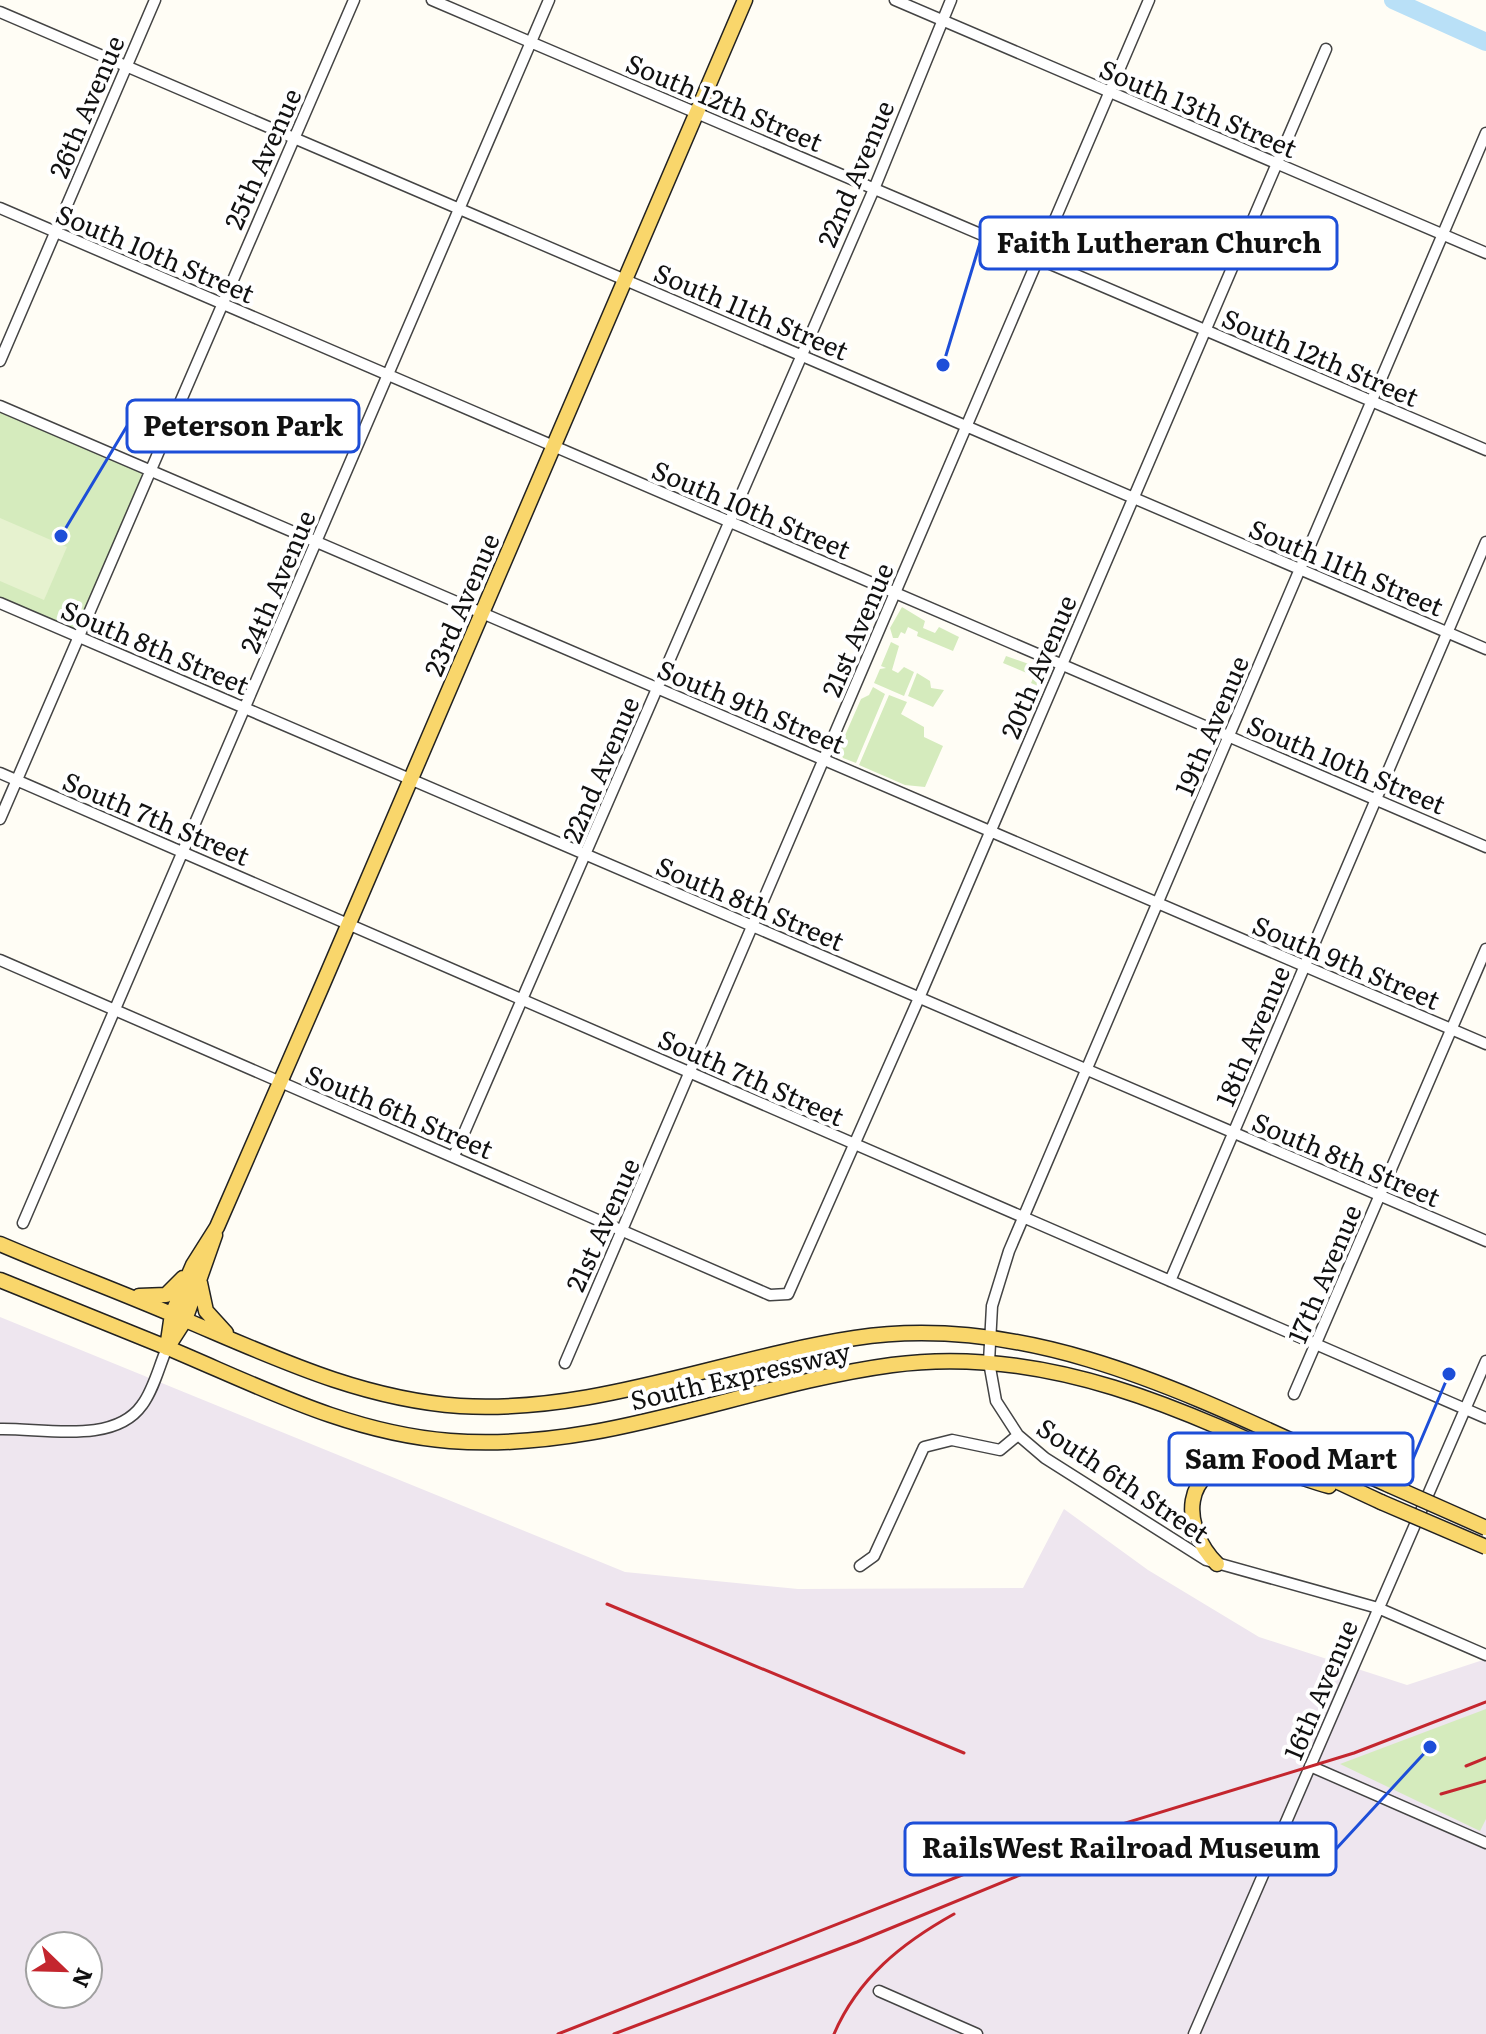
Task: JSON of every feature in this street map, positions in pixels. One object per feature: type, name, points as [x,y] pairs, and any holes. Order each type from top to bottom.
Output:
[{"type":"main road","name":"23rd Avenue","points":[[178,1317],[200,1283],[217,1227],[745,0]]},
{"type":"main road","name":"23rd Avenue","points":[[167,1348],[193,1265],[217,1227]]},
{"type":"main road","name":"South Expressway","points":[[0,1244],[334,1382],[385,1395],[496,1406],[596,1396],[857,1338],[930,1333],[989,1337],[1048,1347],[1118,1367],[1486,1528]]},
{"type":"main road","points":[[122,1293],[144,1297],[166,1295],[193,1265]]},
{"type":"main road","name":"South Expressway","points":[[0,1280],[345,1422],[406,1436],[483,1443],[550,1440],[586,1434],[892,1365],[989,1362],[1062,1372],[1126,1389],[1486,1547]]},
{"type":"main road","points":[[200,1283],[211,1318],[247,1346]]},
{"type":"main road","points":[[1217,1564],[1195,1537],[1191,1512],[1200,1486],[1228,1466],[1257,1466],[1381,1502]]},
{"type":"street","name":"26th Avenue","points":[[0,361],[155,0]]},
{"type":"street","name":"25th Avenue","points":[[0,819],[354,0]]},
{"type":"street","name":"South 12th Street","points":[[432,0],[1486,450]]},
{"type":"street","name":"24th Avenue","points":[[23,1223],[549,0]]},
{"type":"street","name":"South 13th Street","points":[[895,0],[1486,253]]},
{"type":"street","name":"22nd Avenue","points":[[454,1156],[730,522],[800,353],[874,189],[951,0]]},
{"type":"street","name":"21st Avenue","points":[[565,1363],[1149,0]]},
{"type":"street","name":"South 11th Street","points":[[0,12],[1486,649]]},
{"type":"street","name":"20th Avenue","points":[[784,1296],[796,1283],[856,1145],[1326,49]]},
{"type":"street","name":"19th Avenue","points":[[989,1337],[1001,1272],[1023,1217],[1486,133]]},
{"type":"street","name":"South 10th Street","points":[[0,208],[1486,847]]},
{"type":"street","name":"South 9th Street","points":[[0,406],[1486,1044]]},
{"type":"street","name":"18th Avenue","points":[[1170,1281],[1486,542]]},
{"type":"street","name":"South 8th Street","points":[[0,603],[1486,1241]]},
{"type":"street","name":"South 7th Street","points":[[0,773],[1486,1418]]},
{"type":"street","name":"17th Avenue","points":[[1294,1394],[1486,949]]},
{"type":"street","name":"South 6th Street","points":[[0,960],[770,1295],[784,1296]]},
{"type":"street","name":"South 6th Street","points":[[989,1337],[989,1362],[996,1401],[1018,1435],[1045,1458],[1164,1537],[1217,1564],[1378,1608],[1486,1655]]},
{"type":"street","name":"23rd Avenue","points":[[0,1429],[95,1430],[126,1423],[146,1399],[167,1348]]},
{"type":"street","name":"16th Avenue","points":[[1194,2034],[1486,1361]]},
{"type":"street","points":[[860,1566],[874,1556],[924,1447],[952,1440],[993,1451],[1006,1448],[1018,1435]]},
{"type":"street","points":[[1310,1766],[1486,1843]]},
{"type":"street","points":[[879,1991],[977,2034]]},
{"type":"shaded area","points":[[0,1317],[625,1572],[798,1589],[1023,1588],[1064,1509],[1148,1570],[1259,1637],[1407,1685],[1486,1659],[1486,2034],[0,2034]]},
{"type":"green space","points":[[0,406],[150,470],[79,637],[0,603]]},
{"type":"green space","points":[[0,518],[67,547],[44,600],[0,581]]},
{"type":"green space","points":[[902,607],[925,621],[923,628],[935,633],[939,627],[959,637],[953,651],[917,636],[918,632],[908,627],[905,634],[901,632],[898,638],[893,638],[890,628]]},
{"type":"green space","points":[[891,642],[899,646],[892,670],[898,673],[904,667],[914,672],[904,696],[874,683],[880,669],[886,668],[881,666]]},
{"type":"green space","points":[[1006,656],[1046,670],[1043,688],[1031,683],[1034,676],[1003,663]]},
{"type":"green space","points":[[917,673],[930,681],[931,688],[944,690],[933,707],[908,696]]},
{"type":"green space","points":[[873,687],[885,694],[856,763],[843,758],[839,749],[861,699],[869,695]]},
{"type":"green space","points":[[889,695],[907,702],[901,714],[924,727],[924,737],[943,746],[925,787],[905,785],[859,765]]},
{"type":"green space","points":[[1486,1709],[1486,1819],[1480,1831],[1340,1764]]},
{"type":"waterway","points":[[1393,0],[1486,42]]},
{"type":"railway","points":[[607,1604],[964,1753]]},
{"type":"railway","points":[[558,2034],[985,1866],[1354,1753],[1486,1702]]},
{"type":"railway","points":[[1466,1766],[1486,1758]]},
{"type":"railway","points":[[1441,1794],[1486,1781]]},
{"type":"railway","points":[[614,2034],[857,1942],[1108,1839]]},
{"type":"railway","points":[[834,2034],[869,1979],[900,1950],[954,1914]]},
{"type":"place","name":"Faith Lutheran Church","points":[[943,365]]},
{"type":"place","name":"Peterson Park","points":[[61,536]]},
{"type":"place","name":"Sam Food Mart","points":[[1449,1374]]},
{"type":"place","name":"RailsWest Railroad Museum","points":[[1430,1747]]}]
